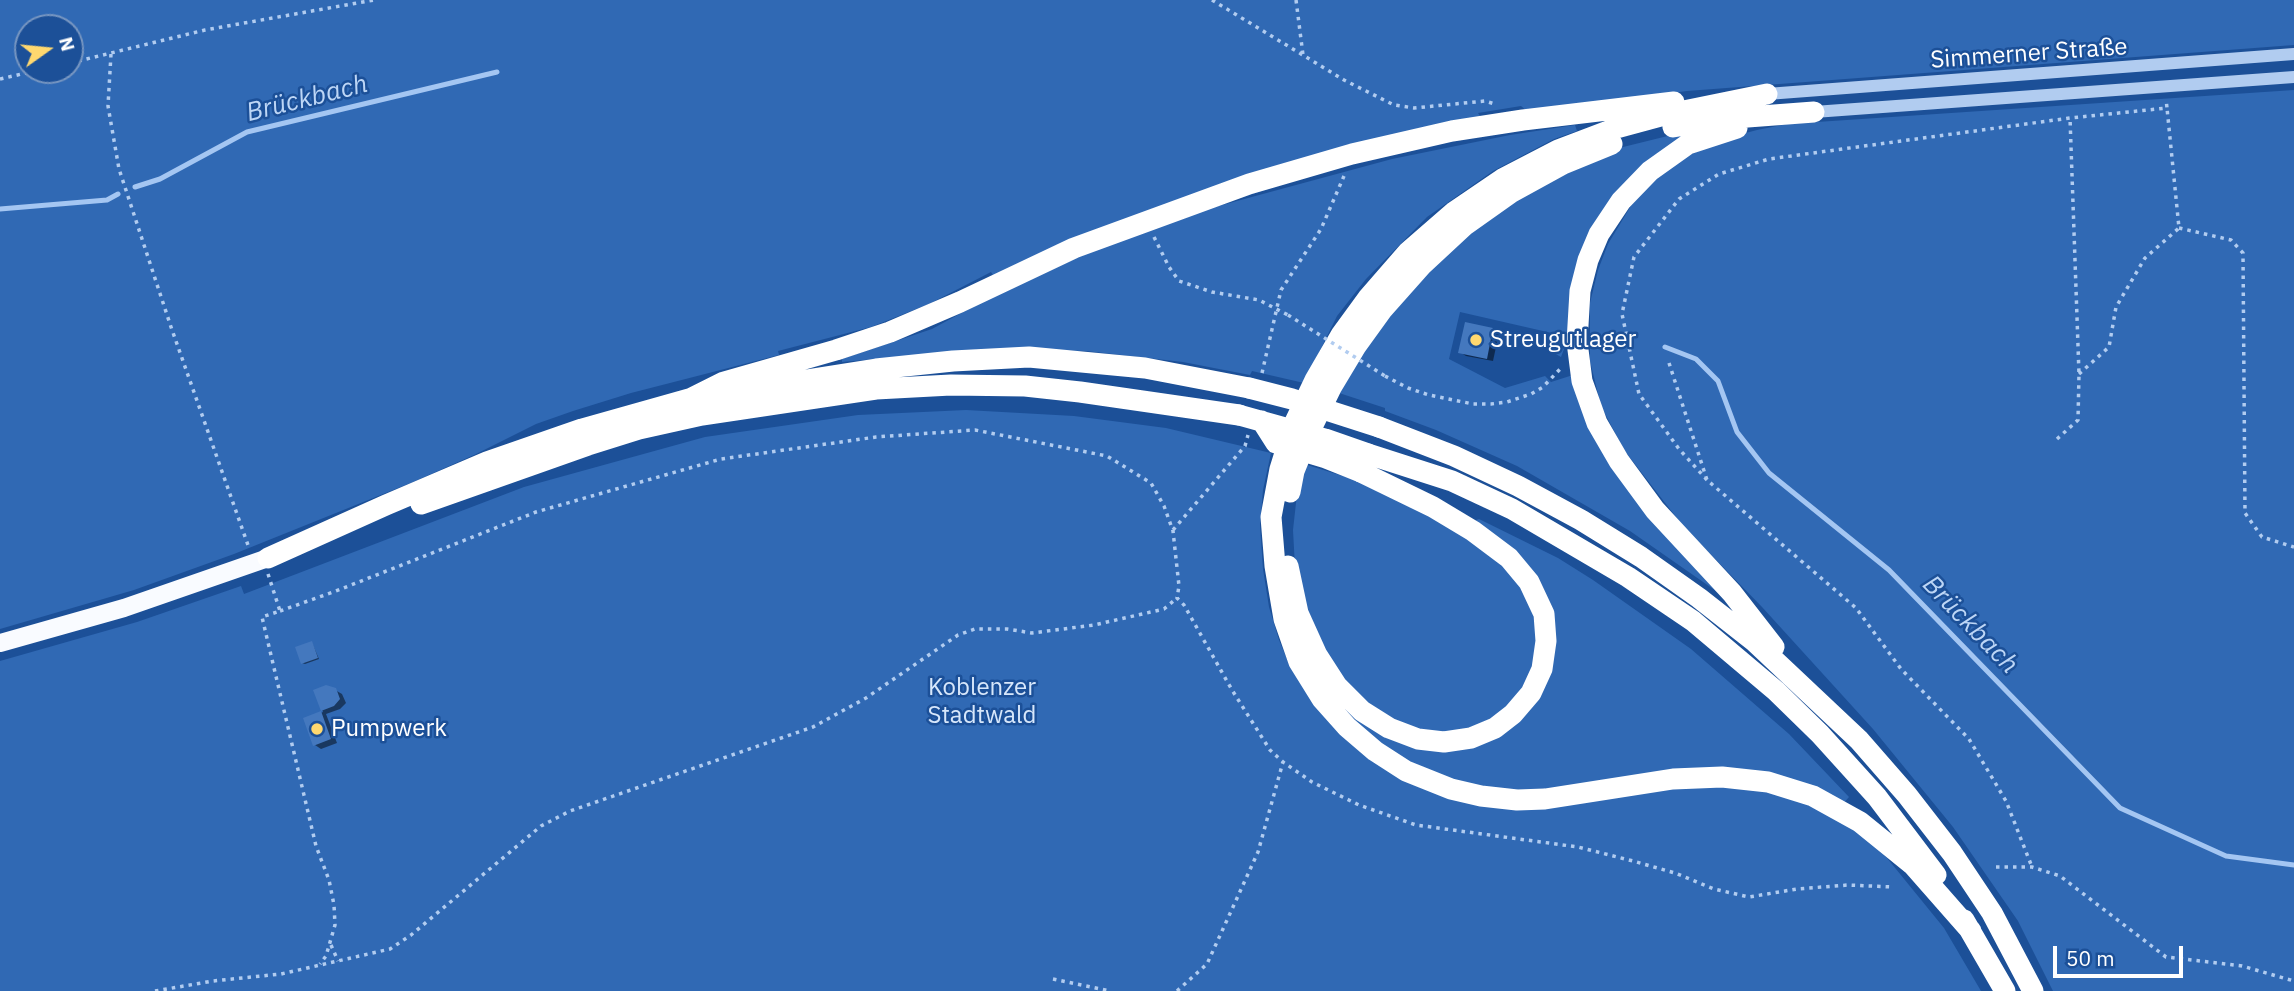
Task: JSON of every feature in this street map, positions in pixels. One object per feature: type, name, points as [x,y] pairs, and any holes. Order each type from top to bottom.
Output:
[{"type":"highway","points":[[692,398],[724,382],[891,332],[1074,248],[1149,219],[1249,184],[1352,154],[1452,131],[1523,120],[1658,103],[1767,94]]},
{"type":"highway","points":[[1767,94],[1640,121],[1558,150],[1494,185],[1454,212],[1408,252],[1368,298],[1341,335],[1294,424],[1280,469],[1271,517],[1275,566],[1284,619],[1299,662],[1322,699],[1347,727],[1375,751],[1406,771],[1451,789],[1517,800],[1545,799],[1673,779],[1722,777],[1769,782],[1813,796],[1860,822],[1913,865],[1970,932]]},
{"type":"highway","points":[[1364,463],[1473,531],[1509,558],[1538,597],[1544,614],[1546,641],[1542,669],[1522,704],[1495,728],[1471,738],[1444,742],[1418,740],[1389,728],[1362,711],[1336,686],[1317,655],[1298,613],[1288,564],[1286,517],[1294,471],[1332,386],[1382,310],[1422,265],[1464,226],[1512,192],[1563,164],[1620,141],[1669,128],[1721,119],[1814,112]]},
{"type":"highway","points":[[1807,690],[1732,593],[1655,510],[1619,461],[1597,423],[1582,381],[1577,342],[1580,291],[1588,260],[1599,234],[1621,201],[1650,171],[1688,144],[1722,131],[1814,112]]},
{"type":"highway","points":[[261,561],[487,462],[582,429],[692,398],[876,369],[1030,357],[1145,368],[1254,386],[1379,427],[1454,456],[1518,486],[1601,532],[1699,598],[1755,642],[1807,690],[1859,740],[1907,795],[1952,853],[1992,913],[2033,991]]},
{"type":"highway","points":[[261,561],[639,429],[702,415],[863,391],[951,386],[1025,386],[1080,392],[1250,423],[1364,463],[1452,481],[1512,509],[1604,562],[1693,621],[1776,691],[1877,797],[1930,864],[2005,991]]},
{"type":"main road","points":[[0,643],[124,608],[261,561]]},
{"type":"street","name":"Simmerner Straße","points":[[1767,94],[2294,54]]},
{"type":"street","name":"Simmerner Straße","points":[[1814,112],[2294,77]]},
{"type":"path","points":[[84,60],[205,30],[374,0]]},
{"type":"path","points":[[1212,0],[1344,80],[1394,105],[1414,108],[1485,102],[1517,111],[1523,120]]},
{"type":"path","points":[[1296,0],[1303,55]]},
{"type":"path","points":[[111,54],[108,106],[119,169],[280,611]]},
{"type":"path","points":[[2164,87],[2179,228]]},
{"type":"path","points":[[2032,867],[2006,801],[1969,739],[1901,670],[1856,608],[1707,480],[1679,449],[1639,394],[1622,314],[1634,257],[1679,199],[1720,174],[1769,159],[2070,118],[2166,108]]},
{"type":"path","points":[[2057,439],[2078,420],[2079,374],[2070,118]]},
{"type":"path","points":[[1254,386],[1281,290],[1315,239],[1332,206],[1352,154]]},
{"type":"path","points":[[1149,219],[1160,249],[1180,281],[1212,292],[1259,299],[1385,376],[1429,396],[1472,404],[1507,402],[1543,387],[1567,362]]},
{"type":"path","points":[[2079,374],[2109,346],[2116,307],[2145,258],[2179,228]]},
{"type":"path","points":[[2179,228],[2231,240],[2243,253],[2245,513],[2262,537],[2294,547]]},
{"type":"path","points":[[1669,363],[1707,480]]},
{"type":"path","points":[[1173,531],[1245,446],[1250,423]]},
{"type":"path","points":[[155,991],[213,981],[281,974],[390,949],[411,935],[541,825],[570,811],[813,727],[866,698],[958,635],[975,629],[1007,629],[1032,633],[1094,625],[1164,609],[1177,598],[1179,586],[1173,531],[1164,506],[1151,483],[1107,456],[975,430],[877,437],[721,459],[536,512],[336,591],[262,617],[316,846],[329,880],[335,925],[326,956],[319,965]]},
{"type":"path","points":[[1177,598],[1184,605],[1264,740],[1283,762],[1312,782],[1359,805],[1416,825],[1578,847],[1664,870],[1714,889],[1749,897],[1823,887],[1894,887]]},
{"type":"path","points":[[1177,991],[1207,964],[1258,852],[1283,762]]},
{"type":"path","points":[[1996,867],[2032,867],[2060,876],[2166,957],[2242,966],[2294,981]]},
{"type":"path","points":[[330,943],[338,961]]},
{"type":"path","points":[[1053,979],[1110,991]]},
{"type":"green space","points":[[0,0],[2294,0],[2294,45],[1687,91],[1528,112],[1521,106],[1478,113],[1483,120],[994,277],[991,272],[929,304],[871,327],[778,351],[779,355],[631,393],[536,424],[413,482],[234,554],[134,590],[0,629]]},
{"type":"green space","points":[[2294,90],[2294,991],[2053,991],[2018,921],[1953,827],[1873,729],[1762,607],[1683,526],[1624,450],[1601,406],[1590,361],[1590,303],[1598,270],[1608,244],[1632,204],[1648,184],[1677,162],[1719,140],[1757,130],[1787,124]]},
{"type":"green space","points":[[1575,125],[1577,131],[1554,139],[1493,171],[1427,217],[1366,279],[1337,316],[1304,383],[1252,371],[1250,375],[1183,362],[1086,351],[985,349],[842,362],[842,359],[932,329],[989,298],[1081,256],[1189,214],[1392,159]]},
{"type":"green space","points":[[1696,129],[1626,184],[1561,357],[1552,352],[1556,334],[1460,312],[1449,359],[1505,388],[1545,376],[1551,382],[1573,375],[1716,591],[1630,531],[1517,466],[1385,411],[1385,408],[1336,392],[1379,322],[1425,270],[1503,206],[1615,149]]},
{"type":"green space","name":"Koblenzer Stadtwald","points":[[966,410],[1074,416],[1166,428],[1271,453],[1263,490],[1260,525],[1263,569],[1269,607],[1289,664],[1436,792],[1712,785],[1772,791],[1823,810],[1858,831],[1887,858],[1944,928],[1981,991],[0,991],[0,661],[137,622],[241,586],[244,594],[524,487],[705,437],[858,415]]},
{"type":"green space","points":[[1304,464],[1369,484],[1399,497],[1500,559],[1524,586],[1539,633],[1535,671],[1509,711],[1461,732],[1427,733],[1379,716],[1339,677],[1312,627],[1295,567],[1293,530]]},
{"type":"green space","points":[[1479,519],[1558,558],[1691,649],[1789,734],[1849,797],[1841,806],[1777,779],[1541,793],[1485,791],[1412,768],[1337,709],[1344,704],[1400,741],[1516,722],[1553,625],[1477,524],[1476,520]]},
{"type":"building","name":"Streugutlager","points":[[1465,322],[1493,328],[1487,359],[1458,353]]},
{"type":"building","points":[[312,641],[318,658],[301,664],[295,647]]},
{"type":"building","points":[[326,685],[336,688],[340,699],[334,706],[321,711],[313,690]]},
{"type":"building","name":"Pumpwerk","points":[[321,711],[331,739],[313,746],[303,718]]},
{"type":"waterway","name":"Brückbach","points":[[135,187],[160,179],[247,132],[497,72]]},
{"type":"waterway","name":"Brückbach","points":[[0,209],[107,200],[118,194]]},
{"type":"waterway","name":"Brückbach","points":[[1665,347],[1696,359],[1718,381],[1737,432],[1769,473],[1889,570],[2120,808],[2226,856],[2294,865]]},
{"type":"place","name":"Streugutlager","points":[[1476,340]]},
{"type":"place","name":"Pumpwerk","points":[[317,729]]}]
